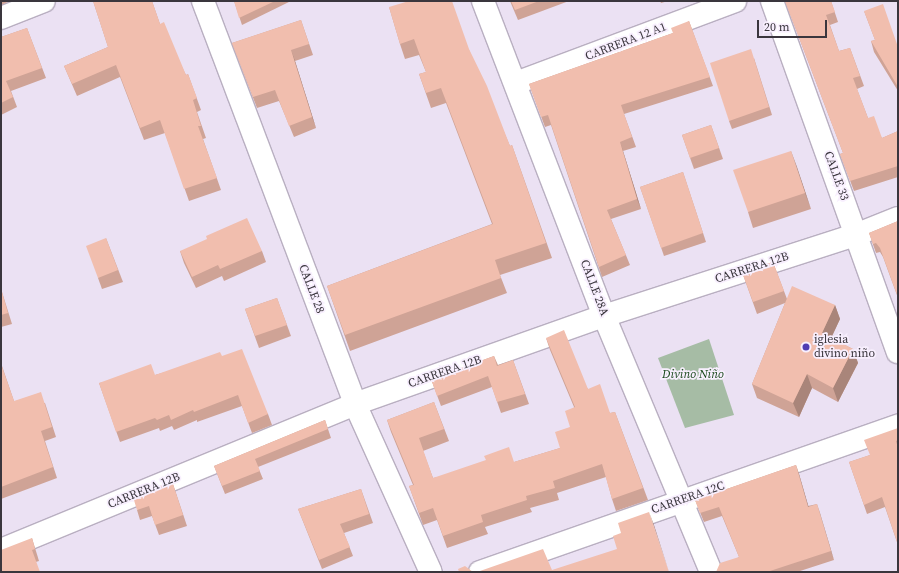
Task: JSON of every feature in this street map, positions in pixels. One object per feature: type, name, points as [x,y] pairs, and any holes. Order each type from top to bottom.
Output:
[{"type":"street","points":[[1,18],[44,1]]},
{"type":"street","name":"CALLE 28","points":[[203,1],[355,404],[431,572]]},
{"type":"street","name":"CALLE 28A","points":[[483,1],[516,83],[604,316],[680,501],[711,572]]},
{"type":"street","name":"CARRERA 12 A1","points":[[516,83],[735,1]]},
{"type":"street","name":"CALLE 33","points":[[772,1],[858,234],[898,352]]},
{"type":"street","name":"CARRERA 12B","points":[[1,550],[355,404],[604,316],[858,234],[898,218]]},
{"type":"street","name":"CARRERA 12C","points":[[480,572],[898,426]]},
{"type":"green space","name":"Divino Niño","points":[[709,339],[734,415],[685,428],[658,358]]},
{"type":"building","points":[[93,1],[152,1],[160,24],[164,22],[186,75],[188,74],[197,98],[193,100],[201,126],[198,126],[217,178],[184,189],[160,120],[140,128],[116,65],[72,84],[64,66],[108,47]]},
{"type":"building","points":[[234,1],[275,1],[239,18]]},
{"type":"building","points":[[409,1],[452,1],[469,49],[487,86],[510,146],[512,145],[546,243],[495,260],[501,278],[345,335],[327,286],[493,224],[441,88],[426,93],[419,74],[426,72],[414,39],[400,44],[389,7]]},
{"type":"building","points":[[511,1],[539,1],[515,10]]},
{"type":"building","points":[[785,1],[831,1],[835,12],[826,15],[839,51],[850,48],[860,76],[853,78],[868,118],[874,116],[882,138],[898,131],[898,166],[850,181],[840,154],[843,153]]},
{"type":"building","points":[[883,4],[898,47],[898,87],[871,41],[875,40],[864,11]]},
{"type":"building","points":[[301,20],[309,44],[291,50],[312,117],[289,126],[275,90],[253,97],[232,43]]},
{"type":"building","points":[[689,21],[710,77],[621,105],[632,137],[620,142],[637,199],[607,210],[626,255],[599,267],[548,115],[541,117],[529,84],[673,33],[671,28]]},
{"type":"building","points":[[27,28],[42,68],[6,81],[13,97],[1,103],[1,37]]},
{"type":"building","points":[[751,49],[769,107],[729,121],[710,63]]},
{"type":"building","points":[[711,125],[719,148],[690,158],[682,135]]},
{"type":"building","points":[[791,151],[805,193],[748,212],[733,170]]},
{"type":"building","points":[[683,172],[703,233],[661,248],[640,187]]},
{"type":"building","points":[[247,218],[262,251],[220,269],[218,265],[192,277],[180,251],[207,239],[206,236]]},
{"type":"building","points":[[898,221],[898,296],[880,248],[876,243],[873,244],[869,233]]},
{"type":"building","points":[[106,238],[118,270],[98,278],[86,246]]},
{"type":"building","points":[[773,262],[784,291],[753,302],[742,272]]},
{"type":"building","points":[[792,286],[835,305],[822,333],[853,349],[833,388],[807,374],[793,403],[752,384]]},
{"type":"building","points":[[2,292],[8,313],[1,315],[1,293]]},
{"type":"building","points":[[277,298],[287,325],[255,336],[245,309]]},
{"type":"building","points":[[564,330],[588,389],[600,384],[610,413],[615,412],[643,488],[612,499],[602,464],[553,481],[555,488],[526,496],[527,500],[481,515],[483,522],[443,536],[433,508],[419,513],[409,486],[414,485],[387,420],[434,402],[444,429],[419,438],[433,478],[486,460],[484,456],[509,447],[514,462],[560,448],[555,432],[570,427],[565,411],[575,407],[546,338]]},
{"type":"building","points":[[242,349],[268,414],[248,423],[238,395],[194,412],[193,410],[171,420],[169,415],[157,420],[155,418],[116,432],[99,383],[151,364],[155,375],[220,352],[222,356]]},
{"type":"building","points":[[494,356],[497,366],[513,360],[525,394],[497,402],[488,376],[437,396],[431,379]]},
{"type":"building","points":[[1,364],[14,401],[41,392],[52,427],[41,431],[53,467],[1,487]]},
{"type":"building","points":[[325,420],[328,429],[255,459],[260,471],[222,486],[214,466]]},
{"type":"building","points":[[898,428],[898,440],[896,441],[898,448],[897,542],[882,497],[864,505],[849,462],[870,455],[864,440]]},
{"type":"building","points":[[796,465],[808,507],[817,504],[831,551],[770,572],[716,572],[720,563],[739,557],[719,507],[700,513],[695,500]]},
{"type":"building","points":[[172,481],[183,515],[155,525],[149,506],[137,510],[133,497]]},
{"type":"building","points":[[361,489],[369,514],[340,524],[350,547],[319,560],[298,509]]},
{"type":"building","points":[[649,512],[669,572],[473,572],[480,571],[543,549],[552,570],[617,549],[613,536],[621,533],[618,523]]},
{"type":"building","points":[[32,538],[35,549],[32,550],[40,572],[1,572],[1,550]]},
{"type":"building","points":[[465,566],[473,572],[459,572],[458,569]]},
{"type":"place","name":"iglesia divino niño","points":[[806,347]]}]
